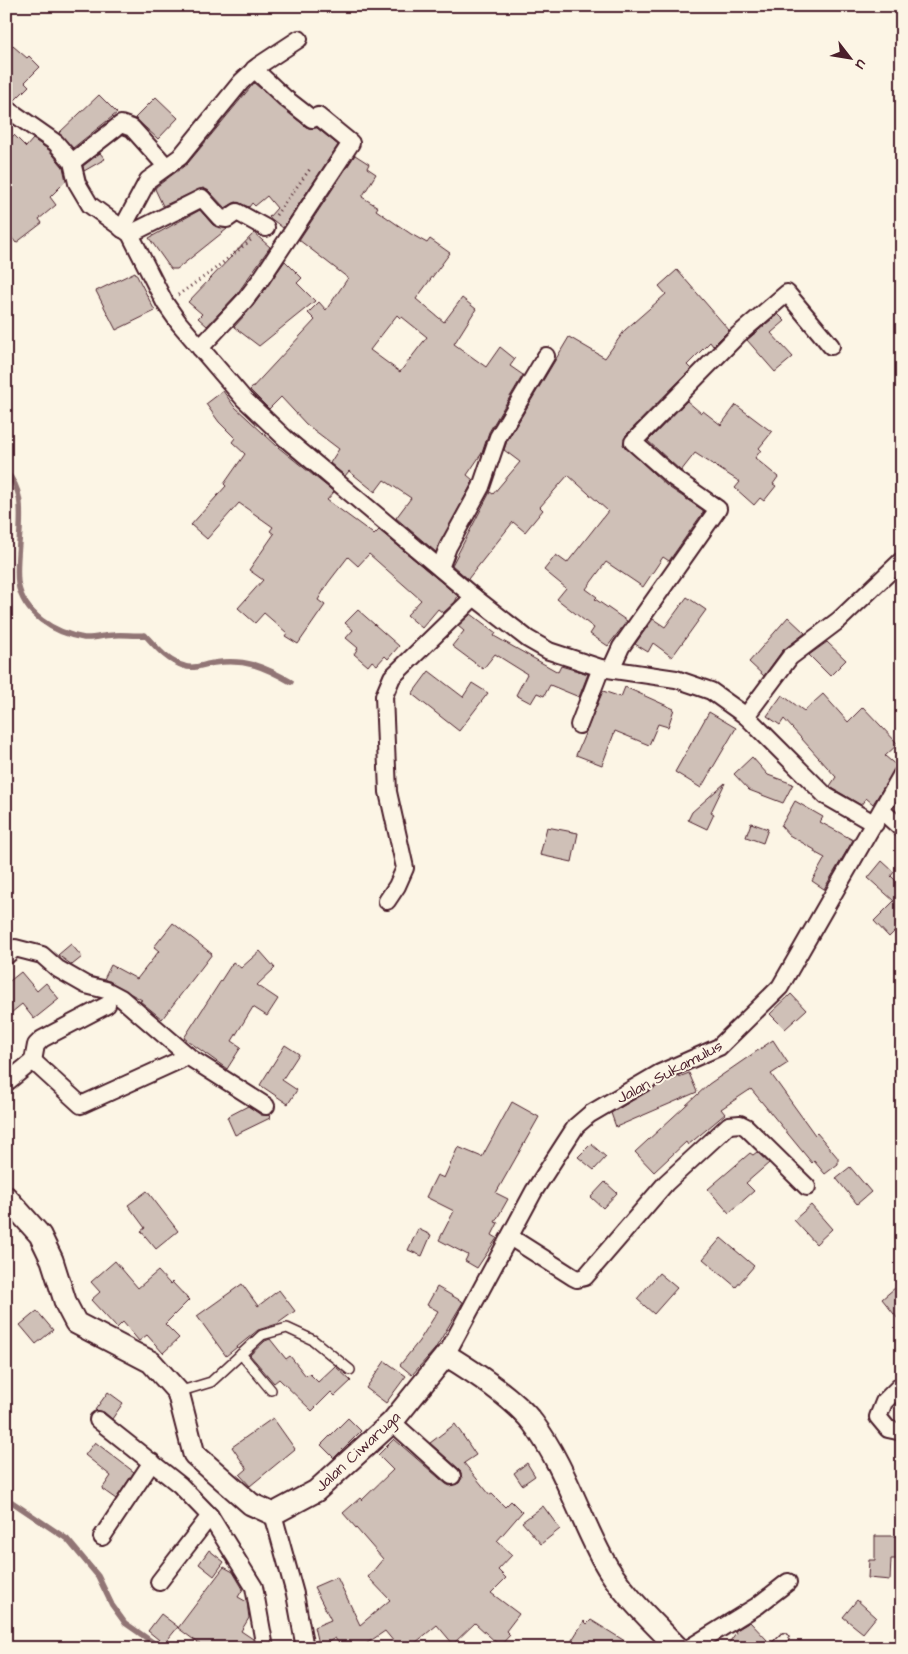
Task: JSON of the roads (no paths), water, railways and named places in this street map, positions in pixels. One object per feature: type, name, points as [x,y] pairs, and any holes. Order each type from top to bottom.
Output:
[{"type":"street","points":[[126,232],[148,180],[180,157],[254,70],[299,39]]},
{"type":"street","points":[[200,348],[245,300],[261,279],[351,142],[318,116],[312,119],[254,70]]},
{"type":"street","points":[[6,108],[56,143],[72,162],[77,183],[90,204],[126,232],[165,303],[200,348],[244,399],[286,438],[474,596],[528,639],[549,651],[606,669],[676,678],[711,691],[746,716],[826,796],[902,829]]},
{"type":"street","points":[[72,162],[121,124],[132,128],[166,166]]},
{"type":"street","points":[[126,232],[202,198],[220,218],[227,219],[237,212],[266,228]]},
{"type":"street","points":[[579,725],[606,669],[718,509],[674,478],[633,442],[738,335],[787,293],[830,346]]},
{"type":"street","points":[[440,568],[448,547],[480,487],[498,438],[546,356]]},
{"type":"street","points":[[746,716],[790,657],[839,620],[901,561]]},
{"type":"street","points":[[387,900],[397,886],[405,868],[388,792],[384,696],[392,677],[474,596]]},
{"type":"street","name":"Jalan Sukamulus","points":[[446,1355],[534,1191],[576,1126],[590,1114],[660,1073],[719,1047],[780,987],[902,774]]},
{"type":"street","points":[[6,956],[15,948],[42,956],[58,969],[86,985],[106,990],[122,998],[192,1059],[266,1106]]},
{"type":"street","points":[[6,1083],[33,1060],[36,1045],[42,1039],[107,1005]]},
{"type":"street","points":[[33,1060],[81,1105],[180,1060]]},
{"type":"street","points":[[510,1237],[573,1277],[577,1279],[585,1277],[666,1183],[728,1124],[734,1123],[746,1127],[807,1187]]},
{"type":"street","points":[[6,1197],[40,1235],[52,1260],[66,1304],[76,1323],[152,1362],[178,1392],[194,1454],[250,1504],[273,1514],[295,1594],[305,1648]]},
{"type":"street","points":[[446,1355],[488,1381],[532,1422],[559,1466],[602,1559],[629,1596],[678,1648]]},
{"type":"street","name":"Jalan Ciwaruga","points":[[273,1514],[316,1491],[392,1422],[446,1355]]},
{"type":"street","points":[[902,1384],[884,1402],[878,1417],[888,1429],[902,1432]]},
{"type":"street","points":[[98,1420],[180,1485],[210,1516],[254,1586],[265,1648]]},
{"type":"street","points":[[392,1422],[452,1476]]},
{"type":"street","points":[[102,1537],[152,1462]]},
{"type":"street","points":[[160,1582],[188,1542],[210,1516]]},
{"type":"street","points":[[689,1648],[757,1606],[788,1582]]},
{"type":"lane","points":[[178,1392],[211,1382],[262,1335],[286,1328],[312,1340],[350,1370]]},
{"type":"lane","points":[[241,1354],[271,1390]]},
{"type":"lane","points":[[774,1648],[784,1638]]},
{"type":"waterway","points":[[6,472],[18,492],[20,506],[17,563],[18,583],[21,594],[33,613],[51,627],[84,638],[145,635],[167,657],[184,666],[195,667],[225,662],[245,663],[263,668],[291,682]]},
{"type":"waterway","points":[[6,1498],[67,1539],[98,1576],[112,1605],[125,1623],[161,1648]]}]
